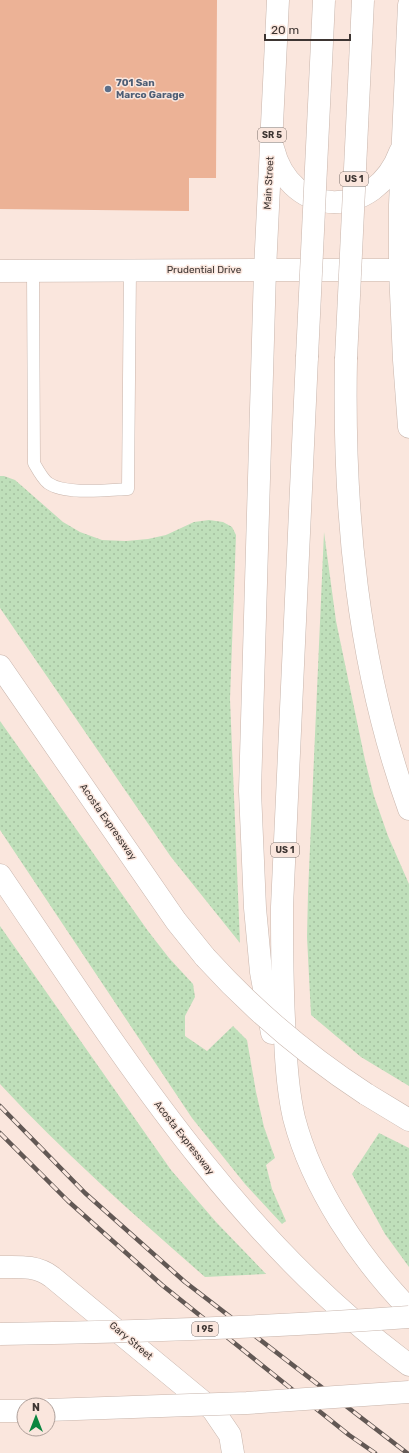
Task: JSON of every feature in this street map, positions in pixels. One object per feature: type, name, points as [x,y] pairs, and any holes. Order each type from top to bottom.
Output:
[{"type":"main road","name":"Main Street","points":[[278,0],[265,270],[250,791],[255,915],[266,1002],[279,1065],[294,1118]]},
{"type":"main road","name":"US 1","points":[[324,0],[282,907],[283,998],[286,1056],[294,1118],[311,1166],[338,1216],[374,1269],[409,1309]]},
{"type":"main road","name":"US 1","points":[[362,0],[346,359],[347,475],[356,584],[368,656],[393,761],[409,810]]},
{"type":"main road","points":[[409,5],[400,205],[404,270],[404,360],[409,427]]},
{"type":"main road","points":[[271,141],[273,151],[280,167],[296,189],[312,198],[333,202],[343,202],[360,197],[376,187],[394,167],[402,148]]},
{"type":"main road","name":"Prudential Drive","points":[[0,271],[404,270]]},
{"type":"main road","name":"Acosta Expressway","points":[[0,666],[176,921],[205,957],[243,997],[284,1034],[324,1066],[409,1120]]},
{"type":"main road","name":"Acosta Expressway","points":[[0,875],[138,1078],[168,1119],[212,1173],[266,1235],[320,1290],[377,1341],[409,1365]]},
{"type":"main road","name":"Gary Street","points":[[0,1267],[29,1267],[45,1271],[52,1276],[213,1410],[230,1435],[233,1453]]},
{"type":"main road","name":"I 95","points":[[0,1334],[150,1331],[409,1317]]},
{"type":"main road","points":[[56,1410],[247,1404],[409,1392]]},
{"type":"main road","points":[[247,1404],[409,1407]]},
{"type":"main road","points":[[0,1411],[16,1410]]},
{"type":"lane","points":[[33,271],[34,462],[47,482],[57,488],[71,490],[128,489],[130,270]]},
{"type":"green space","points":[[0,476],[15,480],[63,522],[80,532],[102,540],[126,541],[148,539],[166,535],[194,522],[209,520],[223,522],[232,527],[236,535],[230,699],[240,943],[171,857],[0,608]]},
{"type":"green space","points":[[324,532],[336,621],[365,760],[374,796],[388,836],[409,884],[409,1086],[361,1057],[311,1015],[307,937],[308,893]]},
{"type":"green space","points":[[0,721],[148,931],[169,958],[193,984],[195,997],[185,1016],[185,1036],[207,1051],[233,1026],[247,1040],[264,1127],[275,1158],[266,1165],[272,1189],[286,1221],[282,1224],[245,1184],[192,1118],[0,830]]},
{"type":"green space","points":[[0,926],[171,1170],[216,1222],[266,1274],[205,1277],[74,1159],[0,1084]]},
{"type":"green space","points":[[379,1133],[409,1148],[409,1267],[385,1234],[352,1174]]},
{"type":"building","name":"701 San Marco Garage","points":[[0,0],[217,0],[216,178],[189,178],[189,211],[0,209]]},
{"type":"railway","points":[[0,1106],[85,1193],[185,1282],[407,1453]]},
{"type":"railway","points":[[0,1133],[68,1201],[162,1285],[349,1435],[375,1453]]},
{"type":"place","name":"701 San Marco Garage","points":[[108,89]]}]
